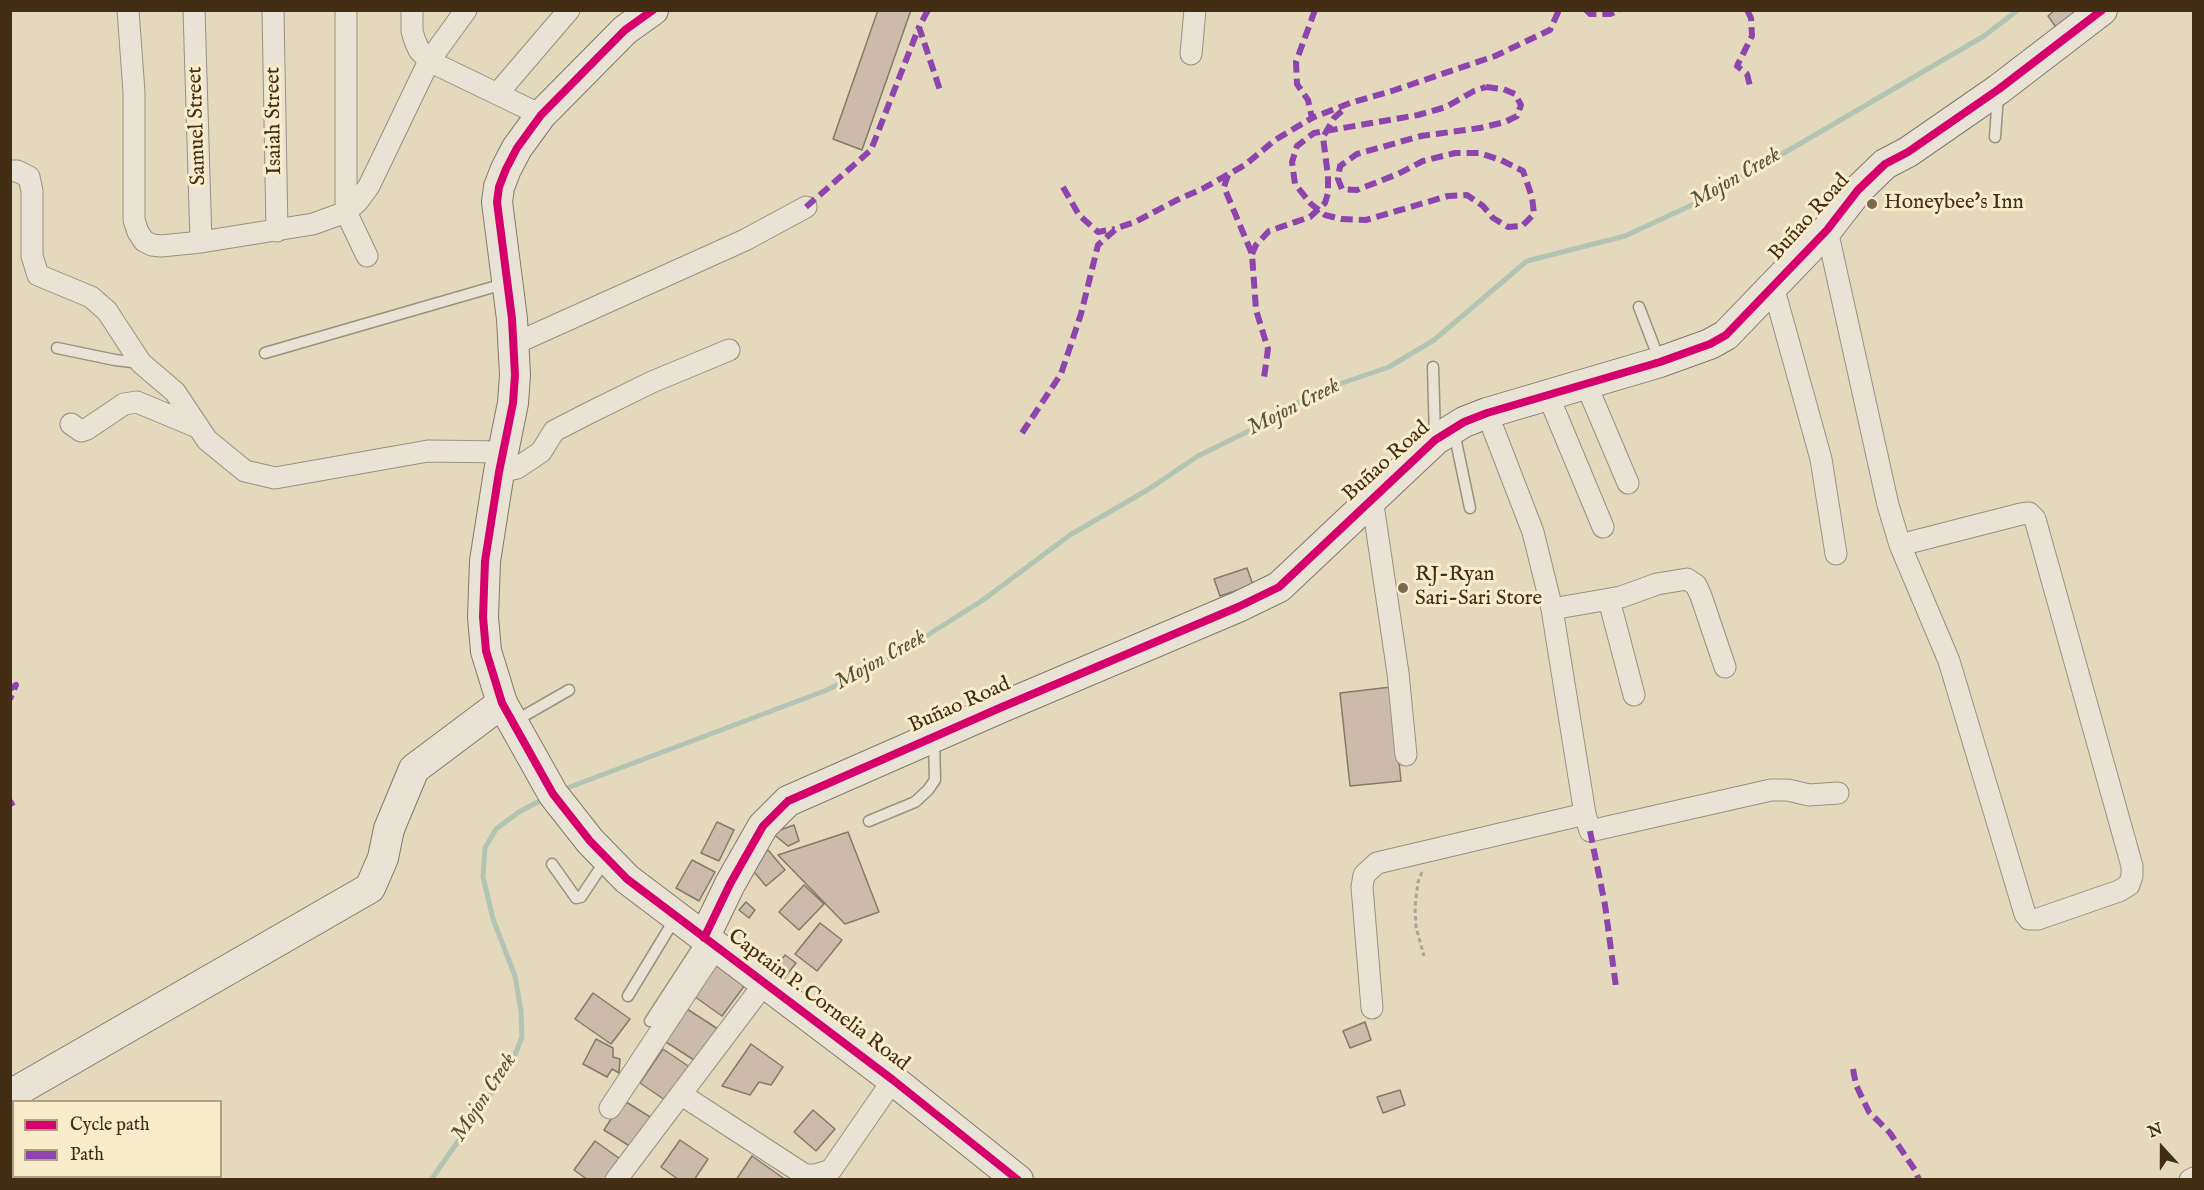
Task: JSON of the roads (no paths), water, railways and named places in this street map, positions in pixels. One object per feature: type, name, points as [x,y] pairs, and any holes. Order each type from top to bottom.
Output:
[{"type":"street","points":[[129,10],[134,92],[135,220],[138,232],[144,241],[161,246],[277,231],[313,224],[346,212],[358,201],[378,170],[429,61],[466,10]]},
{"type":"street","name":"Samuel Street","points":[[194,10],[201,242]]},
{"type":"street","name":"Isaiah Street","points":[[273,10],[277,231]]},
{"type":"street","points":[[346,10],[346,212],[367,256]]},
{"type":"street","points":[[412,10],[412,31],[415,41],[419,50],[429,61],[542,115]]},
{"type":"street","points":[[498,93],[569,10]]},
{"type":"street","name":"Captain P. Cornelia Road","points":[[653,10],[625,30],[542,115],[517,148],[499,187],[497,202],[514,344],[513,402],[485,561],[483,617],[486,651],[507,713],[552,794],[575,824],[627,879],[893,1080],[1018,1179]]},
{"type":"street","points":[[1191,54],[1195,10]]},
{"type":"street","name":"Buñao Road","points":[[710,942],[730,884],[763,826],[788,801],[1238,608],[1279,587],[1372,498],[1444,434],[1464,422],[1487,413],[1660,362],[1710,344],[1726,334],[1773,286],[1827,230],[1858,190],[1885,164],[1908,152],[1999,89],[2102,10]]},
{"type":"street","points":[[10,171],[17,171],[29,177],[32,191],[32,256],[38,275],[91,297],[107,311],[141,363],[176,392],[207,440],[245,471],[274,477],[428,451],[501,462],[517,468],[541,452],[554,432],[652,382],[729,350]]},
{"type":"street","points":[[514,344],[736,245],[806,207]]},
{"type":"street","points":[[1827,230],[1888,505],[1900,545],[1949,661],[2025,914],[2029,919],[2038,919],[2119,891],[2129,885],[2132,866],[2035,519],[2029,513],[2021,514],[1900,545]]},
{"type":"street","points":[[1773,286],[1821,459],[1836,554]]},
{"type":"street","points":[[1586,384],[1628,483]]},
{"type":"street","points":[[1548,395],[1604,527]]},
{"type":"street","points":[[71,424],[81,431],[87,429],[124,404],[137,402],[197,427]]},
{"type":"street","points":[[1487,413],[1533,532],[1552,609],[1584,814],[1590,831],[1771,790],[1788,790],[1809,795],[1838,793]]},
{"type":"street","points":[[1372,498],[1398,673],[1406,755]]},
{"type":"street","points":[[1552,609],[1609,600],[1657,584],[1687,579],[1696,585],[1701,596],[1725,666]]},
{"type":"street","points":[[1609,600],[1634,695]]},
{"type":"street","points":[[10,1095],[370,888],[383,858],[389,829],[414,769],[507,713]]},
{"type":"street","points":[[1372,1008],[1362,887],[1364,875],[1377,863],[1584,814]]},
{"type":"street","points":[[610,1108],[710,942]]},
{"type":"street","points":[[616,1179],[764,984]]},
{"type":"street","points":[[682,1095],[805,1175],[816,1175],[831,1170],[893,1080]]},
{"type":"lane","points":[[1995,137],[1999,89]]},
{"type":"lane","points":[[265,353],[507,283]]},
{"type":"lane","points":[[1639,307],[1660,362]]},
{"type":"lane","points":[[57,348],[141,363]]},
{"type":"lane","points":[[1433,367],[1444,434],[1470,508]]},
{"type":"lane","points":[[507,713],[569,690]]},
{"type":"lane","points":[[869,821],[915,802],[928,790],[935,780],[933,737]]},
{"type":"lane","points":[[552,864],[576,898],[581,897],[607,859]]},
{"type":"lane","points":[[628,996],[676,916]]},
{"type":"lane","points":[[650,1021],[710,942]]},
{"type":"waterway","name":"Mojon Creek","points":[[562,790],[827,690],[898,654],[983,600],[1070,535],[1149,489],[1198,456],[1255,428],[1316,392],[1389,367],[1434,340],[1527,261],[1625,236],[1694,204],[1984,36],[2018,10]]},
{"type":"waterway","name":"Mojon Creek","points":[[431,1180],[511,1065],[522,1037],[521,1011],[515,976],[493,919],[483,877],[485,848],[496,829],[519,812],[545,798]]},
{"type":"place","name":"Honeybee's Inn","points":[[1872,204]]},
{"type":"place","name":"RJ-Ryan Sari-Sari Store","points":[[1403,588]]}]
